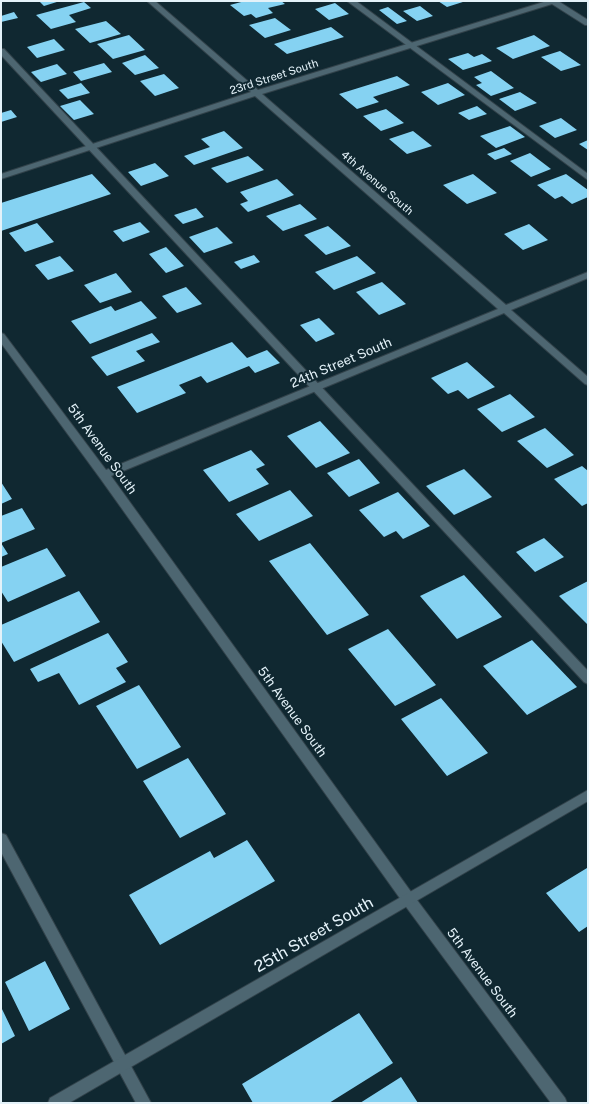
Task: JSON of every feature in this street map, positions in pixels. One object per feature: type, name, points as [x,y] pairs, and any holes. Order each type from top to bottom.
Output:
[{"type":"street","name":"4th Avenue South","points":[[151,1],[588,382]]},
{"type":"street","points":[[351,1],[588,178]]},
{"type":"street","name":"23rd Street South","points":[[1,177],[256,93],[554,1]]},
{"type":"street","points":[[554,1],[588,23]]},
{"type":"street","points":[[1,51],[588,679]]},
{"type":"street","name":"24th Street South","points":[[104,475],[588,274]]},
{"type":"street","name":"5th Avenue South","points":[[1,336],[104,475],[409,900],[560,1103]]},
{"type":"street","name":"25th Street South","points":[[56,1103],[588,795]]},
{"type":"street","points":[[1,839],[144,1103]]},
{"type":"building","points":[[39,1],[60,1],[44,6]]},
{"type":"building","points":[[245,1],[281,1],[285,4],[268,8],[273,13],[256,18],[251,14],[244,16],[230,5]]},
{"type":"building","points":[[438,1],[466,1],[447,7]]},
{"type":"building","points":[[84,2],[91,8],[69,15],[76,22],[51,29],[36,15]]},
{"type":"building","points":[[335,3],[349,14],[329,20],[315,9]]},
{"type":"building","points":[[420,6],[433,16],[417,21],[403,11]]},
{"type":"building","points":[[388,7],[407,21],[397,24],[379,10]]},
{"type":"building","points":[[14,12],[18,18],[1,22],[1,16]]},
{"type":"building","points":[[275,18],[291,30],[265,38],[249,25]]},
{"type":"building","points":[[106,21],[121,34],[90,43],[75,29]]},
{"type":"building","points":[[331,27],[344,37],[287,54],[274,44]]},
{"type":"building","points":[[129,35],[145,50],[113,59],[97,44]]},
{"type":"building","points":[[534,35],[550,46],[513,59],[496,48]]},
{"type":"building","points":[[54,39],[65,50],[37,58],[27,47]]},
{"type":"building","points":[[560,51],[581,65],[561,71],[541,57]]},
{"type":"building","points":[[468,53],[474,57],[482,54],[492,61],[463,70],[448,59]]},
{"type":"building","points":[[145,55],[159,68],[135,75],[122,63]]},
{"type":"building","points":[[104,63],[112,72],[81,81],[73,72]]},
{"type":"building","points":[[57,64],[67,74],[41,82],[31,72]]},
{"type":"building","points":[[491,71],[514,88],[491,96],[476,85],[482,83],[474,77]]},
{"type":"building","points":[[164,74],[179,88],[155,96],[140,81]]},
{"type":"building","points":[[397,76],[410,85],[373,97],[379,102],[357,109],[339,94]]},
{"type":"building","points":[[81,83],[90,93],[68,99],[59,90]]},
{"type":"building","points":[[448,83],[465,95],[438,105],[421,92]]},
{"type":"building","points":[[520,92],[537,103],[515,111],[499,99]]},
{"type":"building","points":[[80,100],[94,114],[74,120],[60,106]]},
{"type":"building","points":[[477,106],[487,114],[469,120],[458,113]]},
{"type":"building","points":[[386,109],[404,123],[381,131],[363,116]]},
{"type":"building","points":[[11,110],[17,117],[1,122],[1,113]]},
{"type":"building","points":[[561,118],[577,130],[555,138],[539,126]]},
{"type":"building","points":[[510,126],[525,137],[496,148],[480,136]]},
{"type":"building","points":[[224,131],[243,148],[194,165],[184,156],[210,147],[201,139]]},
{"type":"building","points":[[413,131],[432,146],[407,154],[389,139]]},
{"type":"building","points":[[588,140],[588,150],[579,144]]},
{"type":"building","points":[[504,148],[512,154],[495,160],[487,154]]},
{"type":"building","points":[[530,153],[551,169],[531,177],[510,161]]},
{"type":"building","points":[[248,156],[264,170],[227,183],[211,168]]},
{"type":"building","points":[[155,163],[169,176],[141,186],[128,172]]},
{"type":"building","points":[[92,174],[111,194],[1,231],[1,203]]},
{"type":"building","points":[[473,174],[497,193],[467,204],[443,185]]},
{"type":"building","points":[[566,174],[588,190],[588,197],[572,204],[562,196],[555,199],[537,185]]},
{"type":"building","points":[[277,179],[294,195],[248,212],[240,204],[248,201],[240,192]]},
{"type":"building","points":[[300,204],[317,219],[283,231],[266,216]]},
{"type":"building","points":[[196,208],[204,217],[183,224],[174,215]]},
{"type":"building","points":[[140,222],[150,232],[123,242],[113,231]]},
{"type":"building","points":[[37,223],[54,242],[25,252],[9,233]]},
{"type":"building","points":[[529,224],[548,240],[523,250],[504,234]]},
{"type":"building","points":[[328,226],[351,246],[326,255],[304,235]]},
{"type":"building","points":[[217,227],[233,243],[204,253],[189,237]]},
{"type":"building","points":[[166,247],[184,266],[166,273],[149,254]]},
{"type":"building","points":[[254,255],[260,262],[241,269],[234,262]]},
{"type":"building","points":[[60,256],[74,271],[48,280],[35,265]]},
{"type":"building","points":[[357,256],[376,273],[334,290],[315,272]]},
{"type":"building","points":[[116,273],[132,292],[100,303],[84,285]]},
{"type":"building","points":[[382,282],[406,304],[379,315],[356,292]]},
{"type":"building","points":[[186,287],[202,304],[177,313],[162,296]]},
{"type":"building","points":[[141,301],[157,318],[90,344],[71,321],[111,306],[115,311]]},
{"type":"building","points":[[319,318],[335,334],[316,342],[300,325]]},
{"type":"building","points":[[152,333],[160,342],[136,351],[145,361],[107,376],[91,357]]},
{"type":"building","points":[[232,342],[247,358],[267,350],[280,363],[255,373],[249,366],[207,383],[201,376],[179,385],[186,393],[137,413],[117,387]]},
{"type":"building","points":[[467,362],[495,387],[468,399],[458,390],[448,394],[431,378]]},
{"type":"building","points":[[510,394],[535,417],[502,432],[477,409]]},
{"type":"building","points":[[320,421],[350,453],[316,468],[287,436]]},
{"type":"building","points":[[545,428],[574,455],[547,468],[517,441]]},
{"type":"building","points":[[251,450],[265,465],[256,469],[269,484],[229,502],[203,470]]},
{"type":"building","points":[[359,459],[380,483],[349,497],[327,473]]},
{"type":"building","points":[[582,466],[588,471],[588,503],[582,506],[554,479]]},
{"type":"building","points":[[464,469],[492,497],[454,515],[426,486]]},
{"type":"building","points":[[1,482],[12,499],[1,504]]},
{"type":"building","points":[[290,490],[313,516],[259,541],[236,514]]},
{"type":"building","points":[[398,492],[430,526],[403,539],[396,531],[384,537],[359,510]]},
{"type":"building","points":[[22,508],[35,529],[1,543],[1,516]]},
{"type":"building","points":[[544,538],[564,557],[535,572],[516,552]]},
{"type":"building","points":[[1,543],[8,554],[1,557]]},
{"type":"building","points":[[310,543],[369,615],[327,635],[269,561]]},
{"type":"building","points":[[47,548],[66,576],[8,602],[1,591],[1,567]]},
{"type":"building","points":[[464,575],[502,617],[457,639],[420,596]]},
{"type":"building","points":[[588,581],[588,625],[559,596]]},
{"type":"building","points":[[79,591],[100,622],[14,662],[1,641],[1,625]]},
{"type":"building","points":[[388,629],[436,685],[395,706],[348,649]]},
{"type":"building","points":[[108,633],[128,662],[116,668],[126,682],[79,705],[59,673],[38,682],[30,669]]},
{"type":"building","points":[[532,640],[577,687],[527,715],[483,666]]},
{"type":"building","points":[[139,685],[181,747],[137,769],[96,706]]},
{"type":"building","points":[[441,698],[488,753],[447,776],[401,719]]},
{"type":"building","points":[[188,758],[226,814],[180,838],[143,781]]},
{"type":"building","points":[[247,840],[275,881],[160,945],[129,895],[210,851],[214,858]]},
{"type":"building","points":[[587,868],[588,926],[579,932],[546,893]]},
{"type":"building","points":[[45,961],[70,1009],[29,1031],[5,982]]},
{"type":"building","points":[[1,1007],[15,1036],[1,1044]]},
{"type":"building","points":[[359,1013],[393,1063],[329,1103],[253,1103],[242,1084]]},
{"type":"building","points":[[401,1077],[418,1103],[360,1103]]}]
